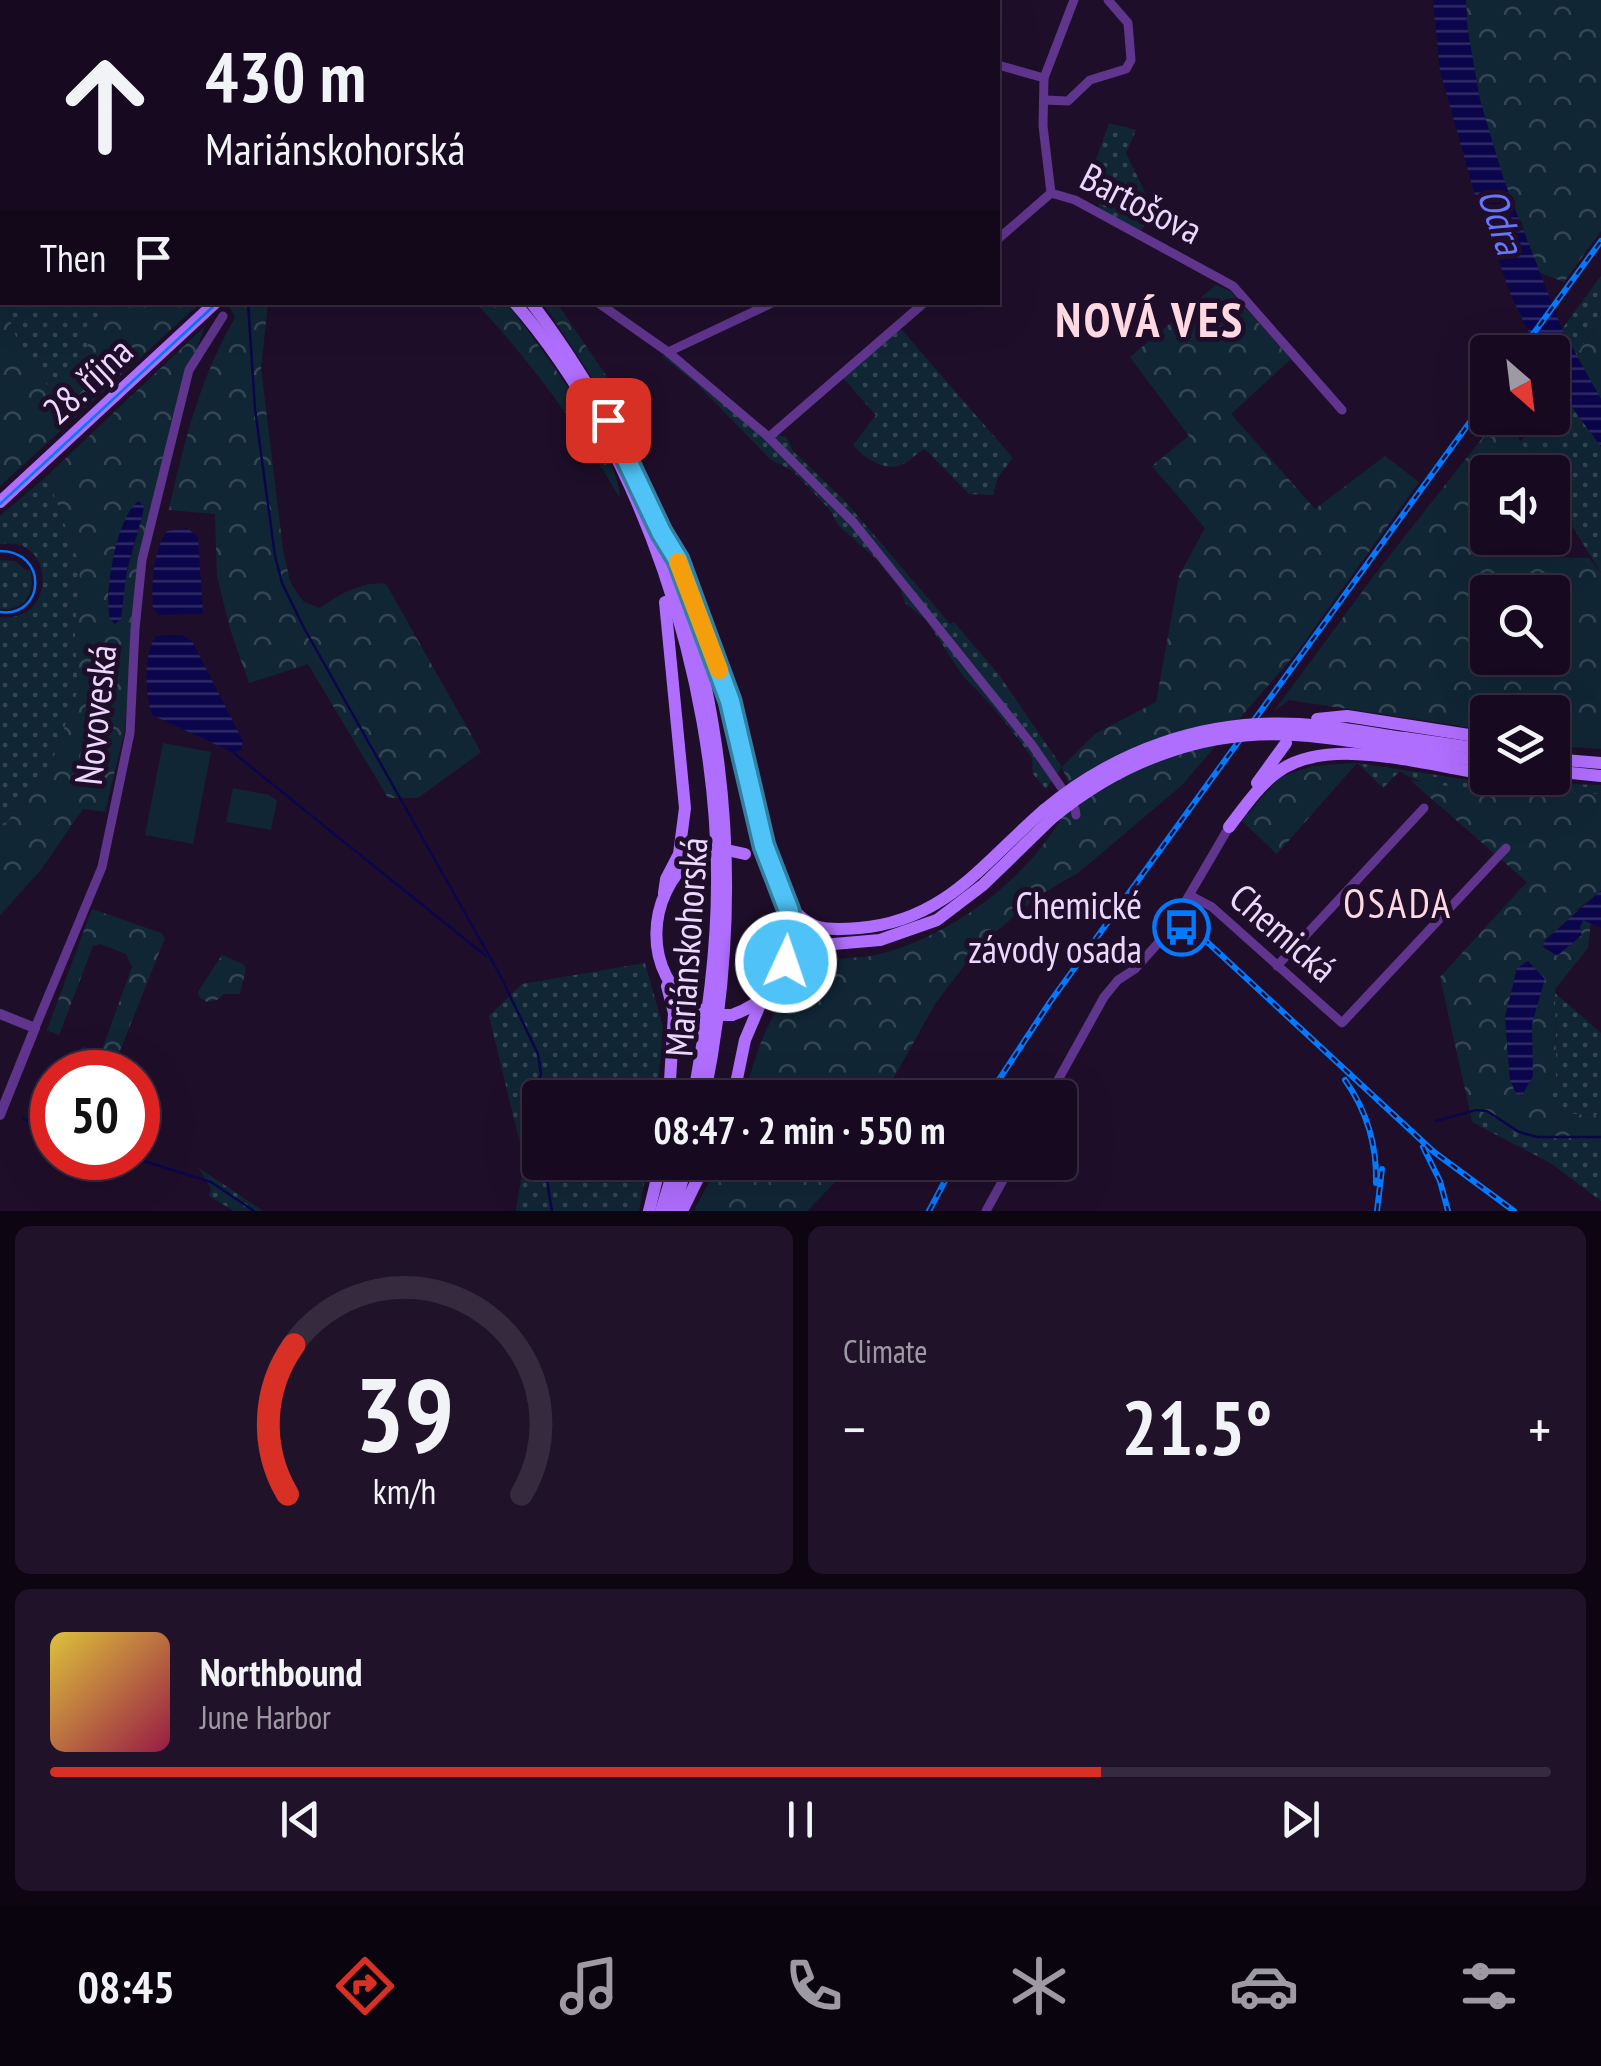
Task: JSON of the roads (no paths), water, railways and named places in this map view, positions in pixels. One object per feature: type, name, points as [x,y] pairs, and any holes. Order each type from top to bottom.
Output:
[{"type":"main road","name":"28. října","points":[[0,502],[213,305]]},
{"type":"main road","name":"Mariánskohorská","points":[[516,305],[553,354],[598,426],[656,534],[686,644],[704,734],[716,831],[717,906],[712,977],[696,1080]]},
{"type":"main road","name":"Mariánskohorská","points":[[533,305],[608,420],[696,642],[716,732],[727,831],[724,977],[707,1080]]},
{"type":"main road","points":[[763,998],[732,1015],[712,1015],[680,997],[660,962],[656,930],[666,879],[680,854],[685,808],[666,608],[650,550],[656,534],[678,560],[730,701],[764,846],[791,928],[783,972]]},
{"type":"main road","points":[[1317,719],[1348,716],[1470,735]]},
{"type":"main road","points":[[664,893],[679,869],[694,858],[722,850],[745,854],[766,869],[805,923],[822,929],[880,926],[908,919],[943,902],[1048,815],[1128,768],[1162,754],[1214,740],[1298,735],[1470,749]]},
{"type":"main road","points":[[1229,827],[1286,743]]},
{"type":"main road","points":[[1404,744],[1470,758]]},
{"type":"main road","points":[[1229,827],[1274,774],[1316,755],[1360,754],[1470,771]]},
{"type":"main road","points":[[1570,760],[1601,762]]},
{"type":"main road","points":[[1570,774],[1596,775]]},
{"type":"main road","points":[[737,1080],[745,1040],[763,998],[783,972],[822,945],[880,940],[936,920],[983,885],[1048,815]]},
{"type":"main road","points":[[667,978],[674,1013],[671,1080]]},
{"type":"main road","points":[[649,1211],[657,1180]]},
{"type":"main road","points":[[660,1211],[670,1180]]},
{"type":"main road","points":[[673,1211],[682,1180]]},
{"type":"main road","points":[[682,1211],[697,1180]]},
{"type":"street","name":"Bartošova","points":[[1074,0],[1044,78],[1043,126],[1051,193],[1075,200],[1232,286],[1342,410]]},
{"type":"street","points":[[1044,100],[1068,101],[1090,80],[1126,68],[1131,60],[1128,24],[1108,0]]},
{"type":"street","points":[[1000,67],[1044,78]]},
{"type":"street","points":[[1000,237],[1051,193]]},
{"type":"street","points":[[601,305],[668,352],[769,437],[854,524],[1032,744],[1061,788]]},
{"type":"street","points":[[668,352],[768,305]]},
{"type":"street","points":[[769,437],[922,305]]},
{"type":"street","name":"Novoveská","points":[[0,1116],[105,854],[130,733],[142,560],[189,370],[223,316]]},
{"type":"street","points":[[1277,966],[1424,808]]},
{"type":"street","points":[[1191,896],[1202,869],[1229,827]]},
{"type":"street","name":"Chemická","points":[[1058,1080],[1104,997],[1118,980],[1135,970],[1191,896],[1212,908],[1342,1024],[1506,848]]},
{"type":"street","points":[[0,1014],[35,1028]]},
{"type":"street","points":[[986,1211],[1003,1180]]},
{"type":"water","name":"Odra","points":[[1433,0],[1466,0],[1480,100],[1504,180],[1565,335],[1531,335],[1527,329],[1510,293],[1473,188],[1440,71]]},
{"type":"water","points":[[1570,343],[1601,399],[1601,447],[1570,403]]},
{"type":"water","points":[[138,501],[144,506],[143,513],[127,568],[121,619],[115,624],[110,619],[110,575],[124,523]]},
{"type":"water","points":[[187,528],[198,537],[203,614],[159,615],[153,609],[152,590],[159,548],[167,531]]},
{"type":"water","points":[[182,635],[192,641],[243,741],[241,750],[234,753],[152,715],[147,663],[152,644],[156,636]]},
{"type":"water","points":[[1601,891],[1601,928],[1583,920],[1582,935],[1557,956],[1543,947],[1545,940]]},
{"type":"water","points":[[1528,961],[1545,979],[1532,1024],[1533,1076],[1522,1096],[1516,1094],[1510,1080],[1505,1017],[1517,968]]},
{"type":"waterway","points":[[248,305],[255,409],[282,583],[500,975],[538,1054],[539,1080]]},
{"type":"waterway","points":[[235,754],[486,956]]},
{"type":"waterway","points":[[1436,1121],[1476,1110],[1487,1111],[1519,1132],[1537,1137],[1601,1137]]},
{"type":"waterway","points":[[24,1119],[30,1122]]},
{"type":"waterway","points":[[160,1166],[211,1182],[254,1211]]},
{"type":"waterway","points":[[547,1180],[552,1211]]},
{"type":"tram line","points":[[0,504],[215,305]]},
{"type":"tram line","points":[[0,551],[27,561],[35,584],[26,605],[0,612]]},
{"type":"railway","points":[[1532,335],[1601,241]]},
{"type":"railway","points":[[999,1080],[1050,1002],[1470,422]]},
{"type":"railway","points":[[1191,927],[1434,1152],[1514,1211]]},
{"type":"railway","points":[[1345,1080],[1369,1129],[1376,1183]]},
{"type":"railway","points":[[1423,1147],[1440,1181],[1448,1211]]},
{"type":"railway","points":[[1377,1211],[1382,1169]]},
{"type":"railway","points":[[929,1211],[945,1180]]},
{"type":"place","name":"Chemické závody osada","points":[[1181,928]]},
{"type":"district","name":"NOVÁ VES","points":[[1150,320]]},
{"type":"district","name":"OSADA","points":[[1398,904]]}]
